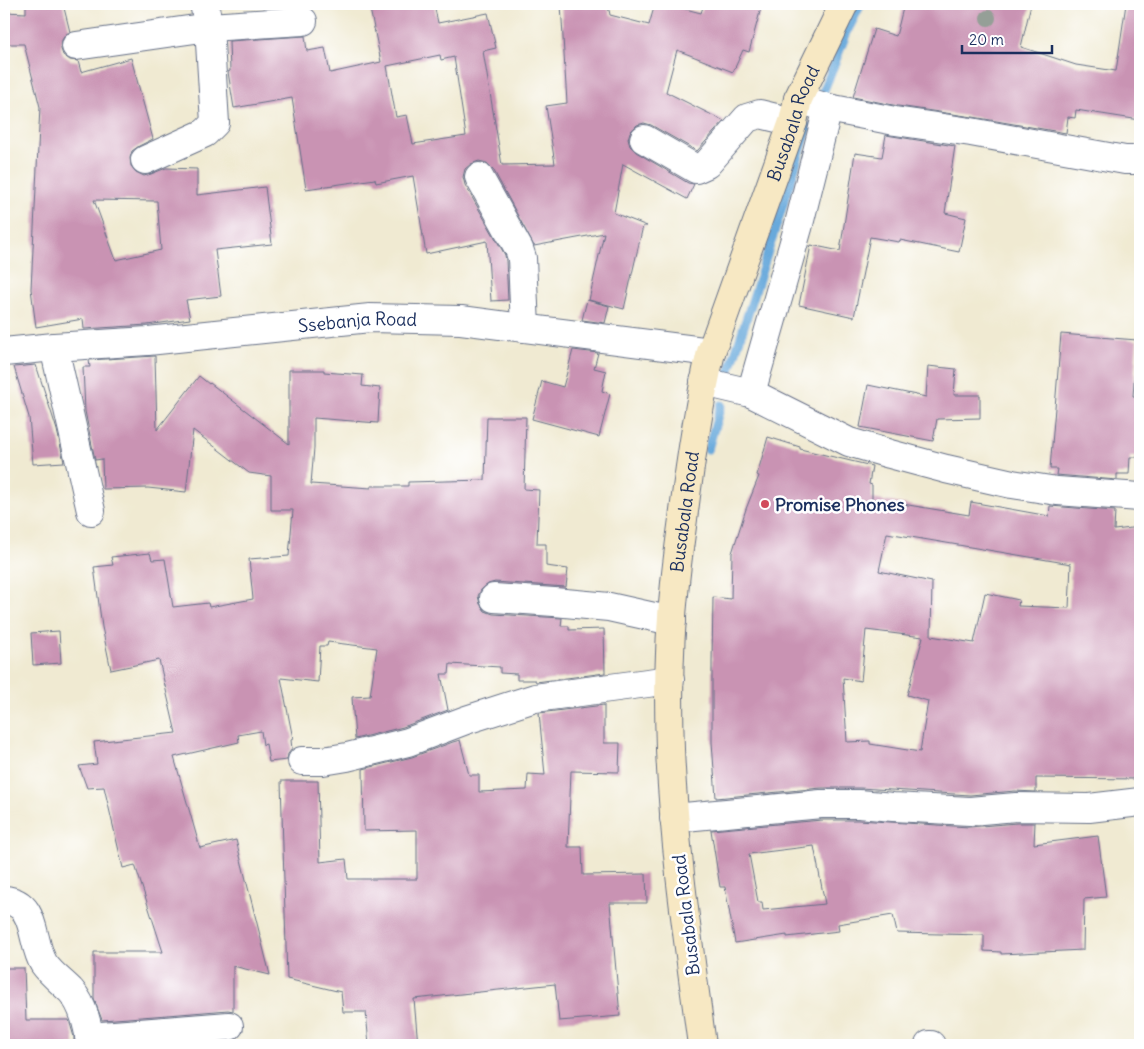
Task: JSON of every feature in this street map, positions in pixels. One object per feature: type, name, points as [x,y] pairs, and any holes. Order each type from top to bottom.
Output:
[{"type":"street","name":"Busabala Road","points":[[702,1045],[674,818],[670,748],[672,620],[690,462],[711,352],[796,110],[844,4]]},
{"type":"street","points":[[145,160],[205,133],[215,123],[206,15]]},
{"type":"street","points":[[76,46],[206,15],[303,21]]},
{"type":"street","points":[[751,393],[798,228],[828,108]]},
{"type":"street","points":[[644,140],[696,169],[707,164],[747,118],[760,114],[828,108],[895,122],[971,132],[1125,160],[1140,160]]},
{"type":"street","points":[[479,176],[519,249],[522,258],[525,328]]},
{"type":"street","name":"Ssebanja Road","points":[[4,352],[148,341],[370,318],[461,320],[711,352]]},
{"type":"street","points":[[54,347],[91,511]]},
{"type":"street","points":[[704,382],[751,393],[849,442],[946,469],[1012,484],[1057,491],[1140,496]]},
{"type":"street","points":[[494,598],[609,608],[672,620]]},
{"type":"street","points":[[302,761],[323,761],[347,757],[408,742],[466,720],[535,698],[670,680]]},
{"type":"street","points":[[674,818],[821,804],[859,804],[970,811],[1016,807],[1088,808],[1140,802]]},
{"type":"street","points":[[4,900],[9,900],[22,906],[30,919],[38,952],[44,964],[72,993],[83,1011],[90,1041],[229,1026]]},
{"type":"building","points":[[26,4],[63,4],[70,32],[62,40],[61,49],[63,55],[70,60],[78,61],[81,72],[131,58],[153,139],[132,151],[130,158],[131,166],[136,172],[144,176],[166,168],[197,169],[197,195],[265,187],[272,244],[215,250],[221,296],[186,300],[190,319],[147,325],[84,329],[83,319],[36,327],[31,289],[40,107],[24,44],[4,44],[4,12],[26,13]],"holes":[[[94,200],[157,201],[161,250],[116,260]]]},
{"type":"building","points":[[369,4],[434,4],[438,23],[488,13],[496,48],[483,51],[502,165],[555,164],[546,106],[567,103],[561,4],[608,4],[610,15],[649,25],[655,4],[666,4],[701,13],[704,4],[747,4],[761,8],[749,52],[743,50],[733,72],[677,50],[666,92],[724,121],[697,151],[651,125],[644,123],[637,125],[630,132],[628,139],[630,146],[636,152],[688,183],[694,184],[687,199],[623,164],[614,213],[647,226],[643,226],[624,309],[589,300],[604,233],[534,246],[493,169],[487,163],[479,161],[471,164],[465,169],[463,177],[465,185],[505,255],[508,300],[491,301],[487,241],[426,254],[413,176],[376,183],[375,179],[306,189],[292,98],[234,108],[228,72],[230,71],[229,41],[305,36],[307,51],[325,48],[330,73],[381,62]],"holes":[[[440,55],[441,60],[454,57],[466,136],[413,144],[407,115],[396,117],[387,66]]]},
{"type":"building","points":[[904,4],[1031,4],[1021,47],[1076,65],[1116,71],[1126,4],[1140,4],[1140,120],[1076,110],[1075,118],[1068,117],[1066,133],[853,97],[874,29],[896,36]]},
{"type":"building","points":[[886,135],[955,146],[945,213],[966,218],[959,252],[900,240],[899,242],[870,237],[854,317],[799,305],[811,245],[840,251],[855,153],[882,157]]},
{"type":"building","points":[[587,300],[609,306],[605,323],[582,320]]},
{"type":"building","points":[[1061,334],[1137,340],[1133,396],[1140,397],[1140,457],[1130,457],[1129,474],[1117,474],[1117,480],[1056,475],[1057,469],[1050,469]]},
{"type":"building","points":[[573,350],[598,353],[594,368],[606,371],[602,391],[610,394],[599,437],[532,419],[542,381],[563,387]]},
{"type":"building","points":[[155,356],[157,430],[199,376],[289,444],[289,370],[324,370],[324,372],[363,375],[362,386],[380,388],[378,423],[314,418],[311,484],[371,488],[371,486],[408,486],[408,482],[485,480],[487,417],[526,417],[524,489],[539,490],[537,544],[546,544],[546,566],[568,569],[566,587],[495,582],[488,584],[481,590],[478,596],[480,604],[485,611],[493,614],[562,618],[561,626],[569,626],[569,630],[604,629],[605,673],[536,682],[535,680],[517,680],[517,674],[500,673],[500,667],[450,664],[449,674],[441,674],[448,710],[403,727],[355,739],[352,697],[370,696],[377,648],[328,642],[327,646],[320,646],[318,682],[281,678],[293,739],[291,740],[292,749],[288,754],[287,760],[269,762],[266,744],[263,745],[261,731],[238,735],[239,742],[174,757],[200,848],[236,840],[270,975],[233,966],[233,1011],[102,1020],[94,999],[94,952],[163,952],[135,865],[123,868],[104,787],[87,788],[79,766],[97,764],[94,742],[176,733],[159,660],[111,670],[102,627],[94,567],[113,565],[111,557],[150,553],[152,560],[165,559],[173,607],[208,603],[209,607],[253,599],[249,559],[289,556],[293,510],[271,510],[271,476],[249,473],[193,430],[186,492],[148,488],[103,489],[102,459],[95,460],[85,411],[83,367],[90,367],[89,360]]},
{"type":"building","points":[[36,365],[57,430],[64,462],[33,464],[29,417],[14,367]]},
{"type":"building","points":[[928,366],[956,369],[954,395],[980,395],[980,418],[937,419],[933,441],[860,427],[868,385],[926,397]]},
{"type":"building","points":[[768,437],[800,447],[800,449],[872,466],[869,484],[872,485],[872,499],[969,515],[971,502],[1049,516],[1050,506],[1115,511],[1114,530],[1140,527],[1140,779],[1036,778],[1036,792],[1015,791],[970,795],[860,788],[821,788],[716,798],[712,742],[713,597],[731,599],[732,553],[759,476],[757,475]],"holes":[[[887,533],[1071,564],[1069,608],[1018,606],[1019,600],[985,593],[974,643],[931,636],[932,582],[879,571]],[[866,630],[923,637],[907,695],[928,701],[920,752],[870,744],[870,741],[847,742],[843,678],[861,681]]]},
{"type":"building","points":[[59,631],[61,663],[33,665],[31,633]]},
{"type":"building","points":[[604,705],[604,743],[620,743],[619,772],[571,771],[568,847],[582,847],[583,875],[646,874],[647,903],[610,903],[620,1016],[559,1021],[555,984],[414,999],[418,1045],[369,1045],[366,1012],[343,1012],[341,992],[287,979],[281,781],[318,781],[320,862],[346,859],[348,879],[417,879],[417,830],[364,831],[363,769],[412,757],[460,740],[469,775],[479,775],[479,792],[527,790],[528,774],[545,775],[539,713]]},
{"type":"building","points":[[822,820],[858,820],[969,827],[1035,823],[1034,844],[1098,836],[1106,897],[1084,899],[1083,950],[1001,954],[1001,952],[984,951],[984,935],[897,933],[893,915],[838,924],[839,931],[787,937],[787,935],[735,943],[725,887],[720,887],[711,830]],"holes":[[[814,846],[825,904],[763,910],[762,902],[758,902],[749,854]]]},
{"type":"building","points":[[4,968],[24,968],[26,1020],[69,1020],[74,1037],[74,1045],[4,1045]]},
{"type":"waterway","points":[[822,95],[847,32],[861,4]]},
{"type":"waterway","points":[[728,376],[808,127]]},
{"type":"waterway","points":[[708,449],[721,405]]},
{"type":"place","name":"Promise Phones","points":[[765,504]]}]
